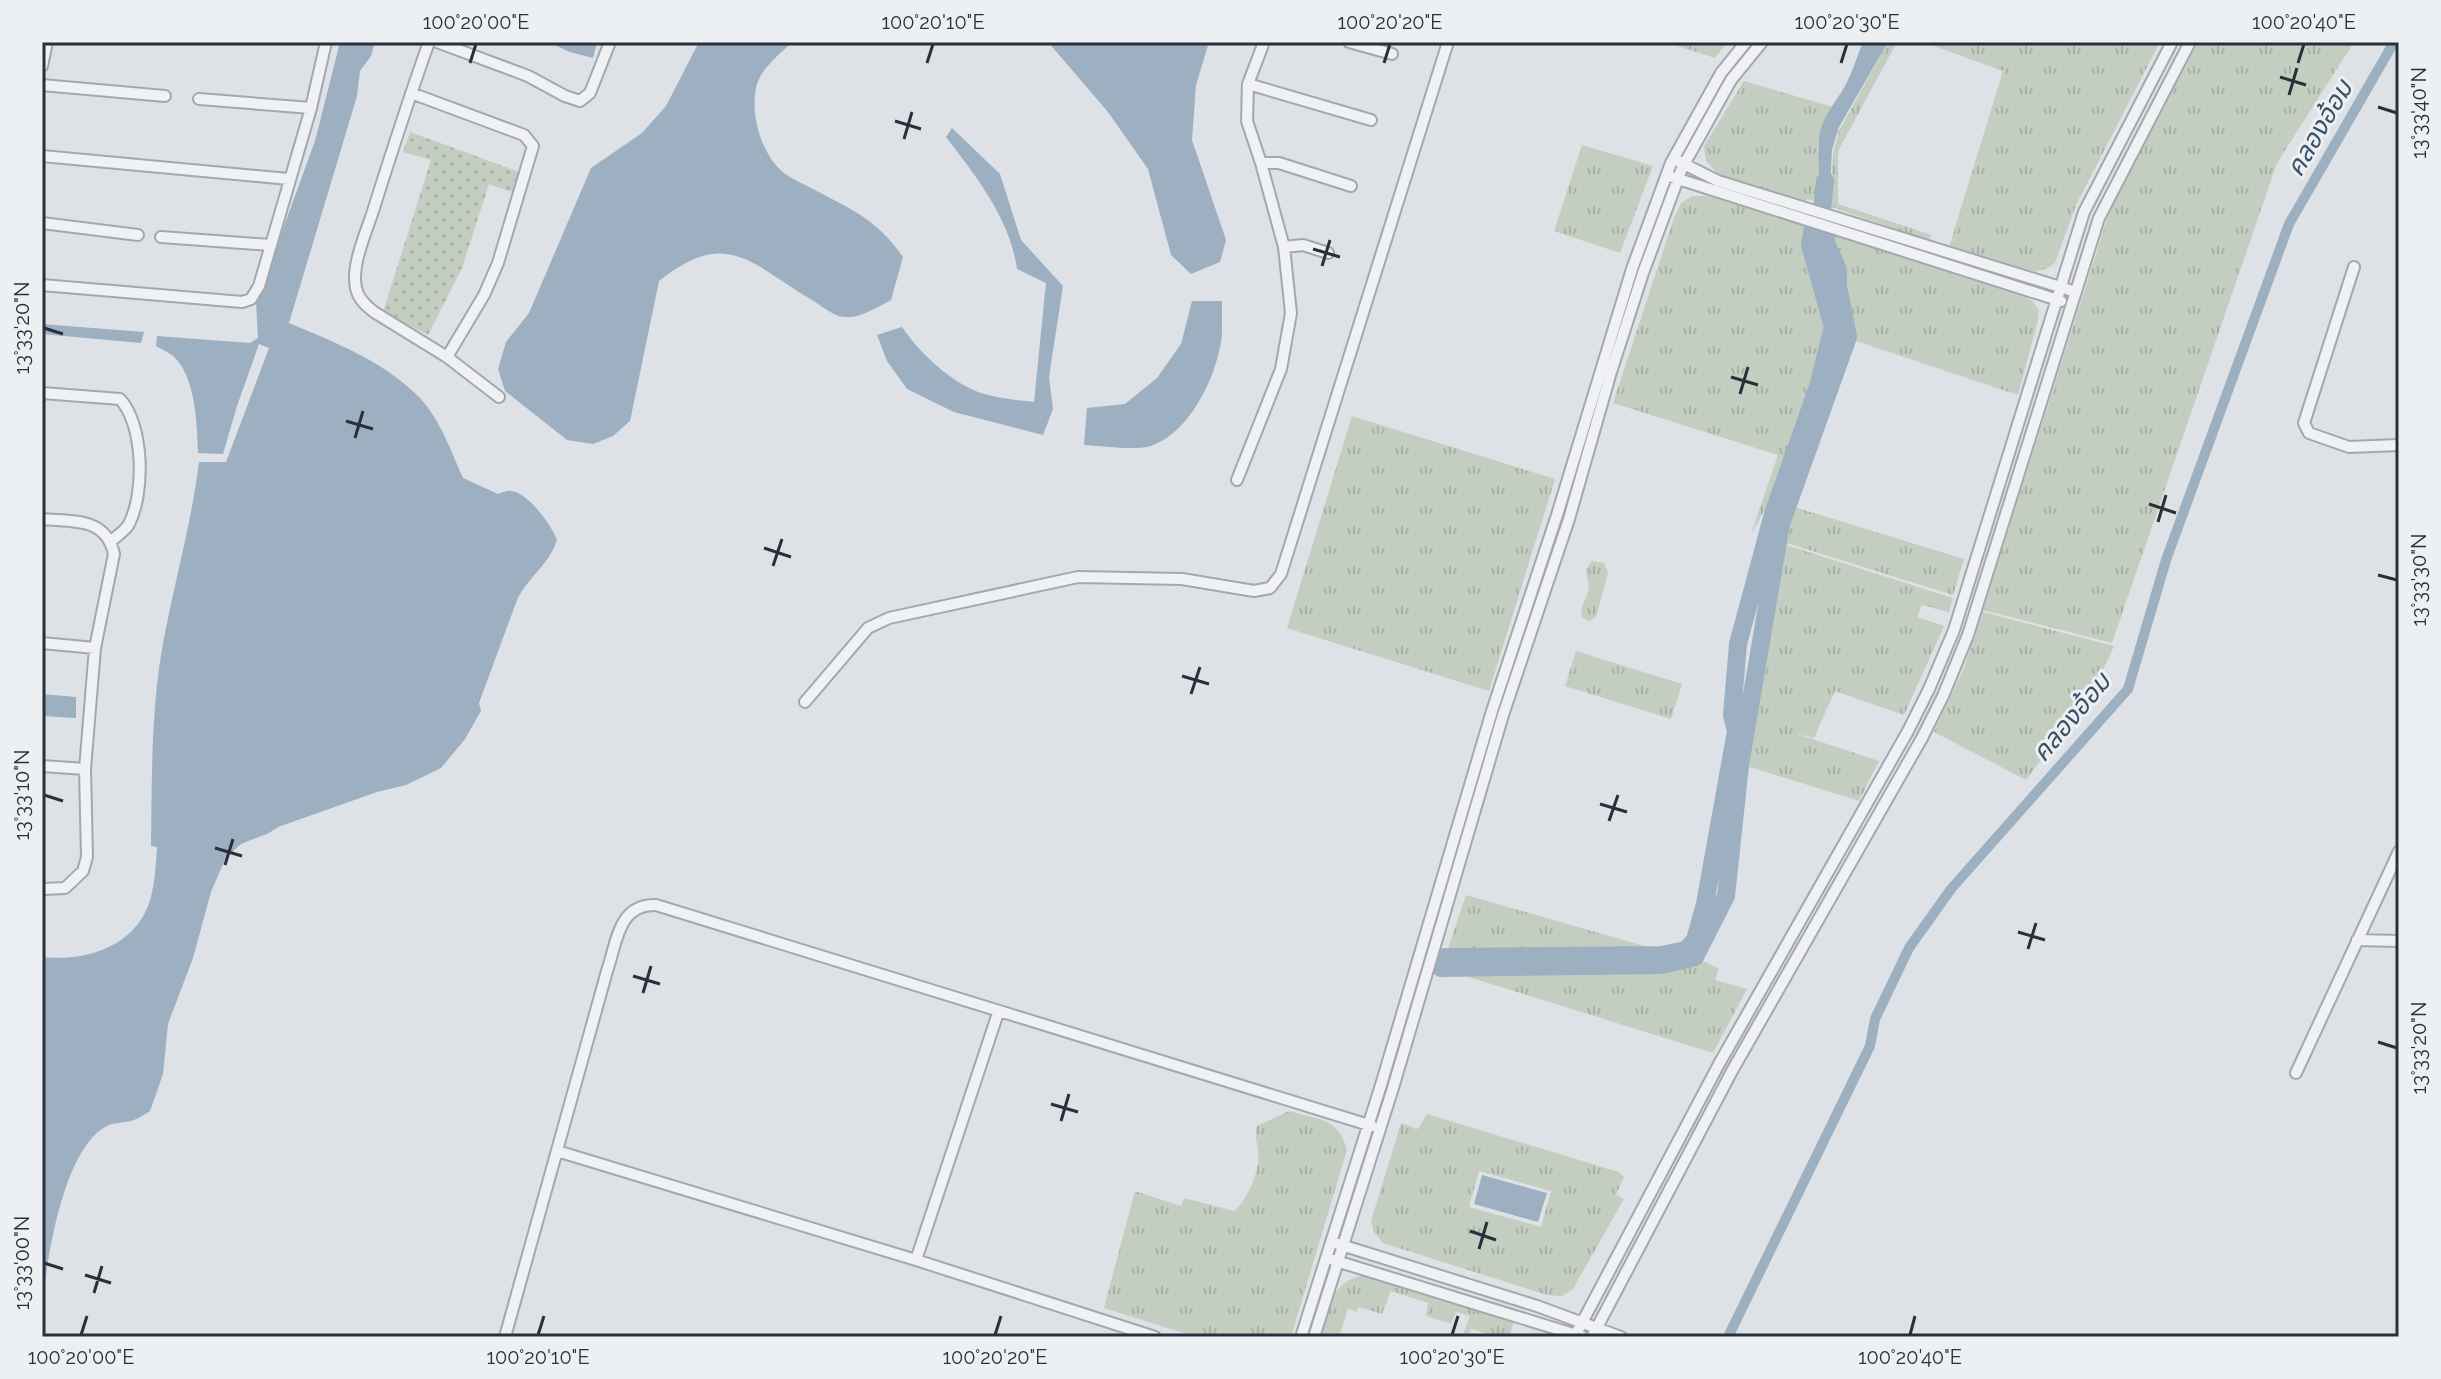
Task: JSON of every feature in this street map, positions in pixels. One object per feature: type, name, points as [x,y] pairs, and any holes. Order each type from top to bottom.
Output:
[{"type":"street","points":[[42,66],[47,42]]},
{"type":"street","points":[[42,285],[242,302],[251,299],[259,286],[311,108],[326,42]]},
{"type":"street","points":[[429,42],[365,235],[355,278],[356,289],[365,305],[374,312],[447,357],[499,397]]},
{"type":"street","points":[[437,42],[528,76],[580,101],[590,93],[610,42]]},
{"type":"street","points":[[1237,480],[1281,369],[1291,313],[1284,247],[1247,121],[1248,84],[1264,42]]},
{"type":"street","points":[[1349,42],[1392,54]]},
{"type":"street","points":[[805,702],[868,628],[889,618],[1078,577],[1182,579],[1254,591],[1270,588],[1281,574],[1448,42]]},
{"type":"street","points":[[1301,1337],[1492,711],[1557,515],[1632,269],[1673,159],[1721,73],[1746,42]]},
{"type":"street","points":[[1314,1337],[1380,1129],[1503,715],[1569,519],[1639,287],[1684,164],[1731,80],[1762,42]]},
{"type":"street","points":[[1326,1258],[1579,1336],[1582,1321],[1719,1064],[1929,689],[1967,591],[2084,212],[2172,42]]},
{"type":"street","points":[[1594,1332],[1732,1071],[1943,696],[1989,572],[2099,218],[2190,42]]},
{"type":"street","points":[[1248,84],[1371,120]]},
{"type":"street","points":[[42,85],[165,96]]},
{"type":"street","points":[[411,93],[524,135],[533,146],[498,263],[484,295],[447,357]]},
{"type":"street","points":[[199,99],[311,108]]},
{"type":"street","points":[[42,156],[289,179]]},
{"type":"street","points":[[1673,159],[1718,181],[1811,216]]},
{"type":"street","points":[[1261,163],[1279,163],[1351,186]]},
{"type":"street","points":[[1666,175],[2076,292]]},
{"type":"street","points":[[42,223],[138,235]]},
{"type":"street","points":[[1839,224],[2072,305]]},
{"type":"street","points":[[161,237],[270,245]]},
{"type":"street","points":[[1284,247],[1303,245],[1328,253]]},
{"type":"street","points":[[2354,267],[2304,423],[2309,433],[2349,447],[2399,445]]},
{"type":"street","points":[[42,393],[120,399],[130,410],[135,427],[139,494],[128,526],[111,541]]},
{"type":"street","points":[[42,519],[85,523],[100,528],[111,541],[114,554],[95,648],[85,769],[87,857],[83,871],[65,888],[42,889]]},
{"type":"street","points":[[42,643],[95,648]]},
{"type":"street","points":[[42,766],[85,769]]},
{"type":"street","points":[[2296,1073],[2399,851]]},
{"type":"street","points":[[505,1337],[575,1081],[623,922],[633,908],[642,905],[656,905],[1380,1129]]},
{"type":"street","points":[[2357,940],[2399,941]]},
{"type":"street","points":[[916,1260],[998,1013]]},
{"type":"street","points":[[557,1151],[916,1260],[1155,1337]]},
{"type":"street","points":[[1331,1242],[1582,1321],[1594,1332],[1621,1337]]},
{"type":"green space","points":[[1665,42],[1728,42],[1715,58]]},
{"type":"green space","points":[[1888,42],[1897,42],[1838,151],[1838,204],[1932,235],[1928,240],[1829,206],[1833,154],[1839,131]]},
{"type":"green space","points":[[1923,42],[2160,42],[2076,205],[2055,263],[2046,269],[2033,272],[1949,247],[2003,71]]},
{"type":"green space","points":[[2198,42],[2354,42],[2277,163],[2112,643],[1983,610],[2109,213]]},
{"type":"green space","points":[[1744,81],[1833,107],[1822,125],[1817,149],[1821,169],[1817,201],[1807,199],[1805,202],[1719,175],[1706,161],[1704,146]]},
{"type":"green space","points":[[410,132],[522,173],[515,193],[489,184],[462,268],[428,335],[383,312],[431,160],[403,152]]},
{"type":"green space","points":[[1582,145],[1653,166],[1620,253],[1554,231]]},
{"type":"green space","points":[[1692,196],[1708,196],[1813,228],[1810,245],[1833,327],[1775,509],[1764,511],[1751,534],[1778,455],[1613,403],[1674,218],[1681,203]]},
{"type":"green space","points":[[1829,233],[2021,293],[2032,301],[2039,310],[2038,320],[2018,395],[1853,340],[1838,286],[1838,270],[1825,240]]},
{"type":"green space","points":[[1352,416],[1555,479],[1489,691],[1287,628]]},
{"type":"green space","points":[[1791,506],[1964,559],[1953,595],[1780,541]]},
{"type":"green space","points":[[1780,543],[1953,598],[1949,612],[1922,605],[1917,617],[1944,626],[1904,715],[1835,691],[1814,738],[1797,734],[1879,761],[1859,801],[1743,765]]},
{"type":"green space","points":[[1592,561],[1604,563],[1608,573],[1596,617],[1589,621],[1582,617],[1581,610],[1589,589],[1586,570]]},
{"type":"green space","points":[[1983,612],[2114,646],[2086,699],[2026,780],[1934,732],[1963,670]]},
{"type":"green space","points":[[1576,651],[1682,684],[1671,719],[1565,686]]},
{"type":"green space","points":[[1466,895],[1655,949],[1679,949],[1695,940],[1686,950],[1664,956],[1446,955]]},
{"type":"green space","points":[[1695,957],[1719,969],[1715,980],[1747,989],[1713,1053],[1443,969],[1678,963]]},
{"type":"green space","points":[[1289,1111],[1333,1126],[1339,1131],[1347,1150],[1291,1337],[1196,1337],[1104,1308],[1135,1191],[1181,1206],[1184,1198],[1235,1211],[1249,1191],[1255,1175],[1257,1126]]},
{"type":"green space","points":[[1427,1114],[1619,1172],[1624,1177],[1616,1194],[1624,1199],[1573,1289],[1562,1296],[1547,1295],[1383,1243],[1374,1232],[1371,1221],[1401,1123],[1418,1129]],"holes":[[[1479,1171],[1551,1191],[1541,1227],[1469,1207]]]},
{"type":"green space","points":[[1364,1275],[1514,1322],[1509,1337],[1471,1329],[1468,1337],[1462,1337],[1470,1316],[1456,1312],[1451,1324],[1426,1316],[1428,1303],[1391,1291],[1382,1314],[1359,1307],[1356,1312],[1348,1309],[1339,1337],[1320,1337],[1329,1306],[1338,1290],[1353,1278]]},
{"type":"water","points":[[340,42],[375,42],[371,56],[360,71],[357,96],[289,323],[358,354],[405,384],[433,415],[463,478],[498,494],[510,491],[525,497],[545,519],[557,540],[549,557],[517,600],[479,703],[481,711],[465,739],[441,768],[406,785],[278,827],[241,844],[226,857],[211,892],[193,958],[168,1024],[163,1074],[150,1111],[134,1120],[109,1125],[93,1137],[80,1155],[60,1206],[42,1306],[42,957],[76,957],[123,939],[135,928],[151,897],[157,847],[151,846],[155,702],[165,631],[199,462],[226,462],[269,348],[259,344],[223,454],[198,453],[191,388],[181,365],[156,346],[157,336],[250,343],[258,338],[256,303],[315,141]]},
{"type":"water","points":[[548,42],[597,42],[593,58]]},
{"type":"water","points":[[699,42],[793,42],[767,66],[757,84],[756,120],[763,144],[784,173],[862,216],[893,244],[903,257],[891,300],[859,315],[839,316],[739,257],[722,254],[704,256],[683,265],[659,281],[630,421],[613,436],[593,444],[567,440],[505,391],[498,369],[506,342],[529,313],[591,168],[642,133],[666,106]]},
{"type":"water","points":[[1048,42],[1209,42],[1196,85],[1192,140],[1226,240],[1220,262],[1191,274],[1171,255],[1148,169],[1108,112]]},
{"type":"water","points":[[1863,42],[1888,42],[1839,127],[1832,150],[1829,208],[1815,204],[1819,184],[1821,128],[1848,79]]},
{"type":"water","points":[[952,128],[1000,174],[1021,240],[1063,286],[1049,377],[1053,409],[1043,435],[954,412],[907,389],[887,361],[877,335],[902,327],[936,365],[967,387],[992,396],[1034,402],[1046,283],[1017,269],[999,216],[980,183],[946,137]]},
{"type":"water","points":[[1192,301],[1222,301],[1222,333],[1208,384],[1188,417],[1176,431],[1147,447],[1084,445],[1087,408],[1125,404],[1157,378],[1181,344]]},
{"type":"water","points":[[42,324],[144,332],[141,343],[42,334]]},
{"type":"water","points":[[42,694],[76,697],[76,718],[42,716]]},
{"type":"water","points":[[1482,1175],[1547,1193],[1538,1222],[1474,1204]]},
{"type":"waterway","name":"คลองอ้อม","points":[[1728,1337],[1870,1046],[1875,1019],[1909,948],[1951,889],[2128,689],[2166,560],[2289,224],[2394,42]]},
{"type":"waterway","points":[[1818,387],[1833,327],[1810,245],[1813,228],[1828,233],[1824,238],[1838,270],[1848,337],[1781,524],[1740,765],[1726,896],[1695,957],[1662,965],[1441,968],[1445,957],[1661,955],[1686,950],[1695,940],[1705,904],[1736,731],[1732,715],[1738,644],[1773,514],[1838,330],[1818,249],[1825,181]]}]
